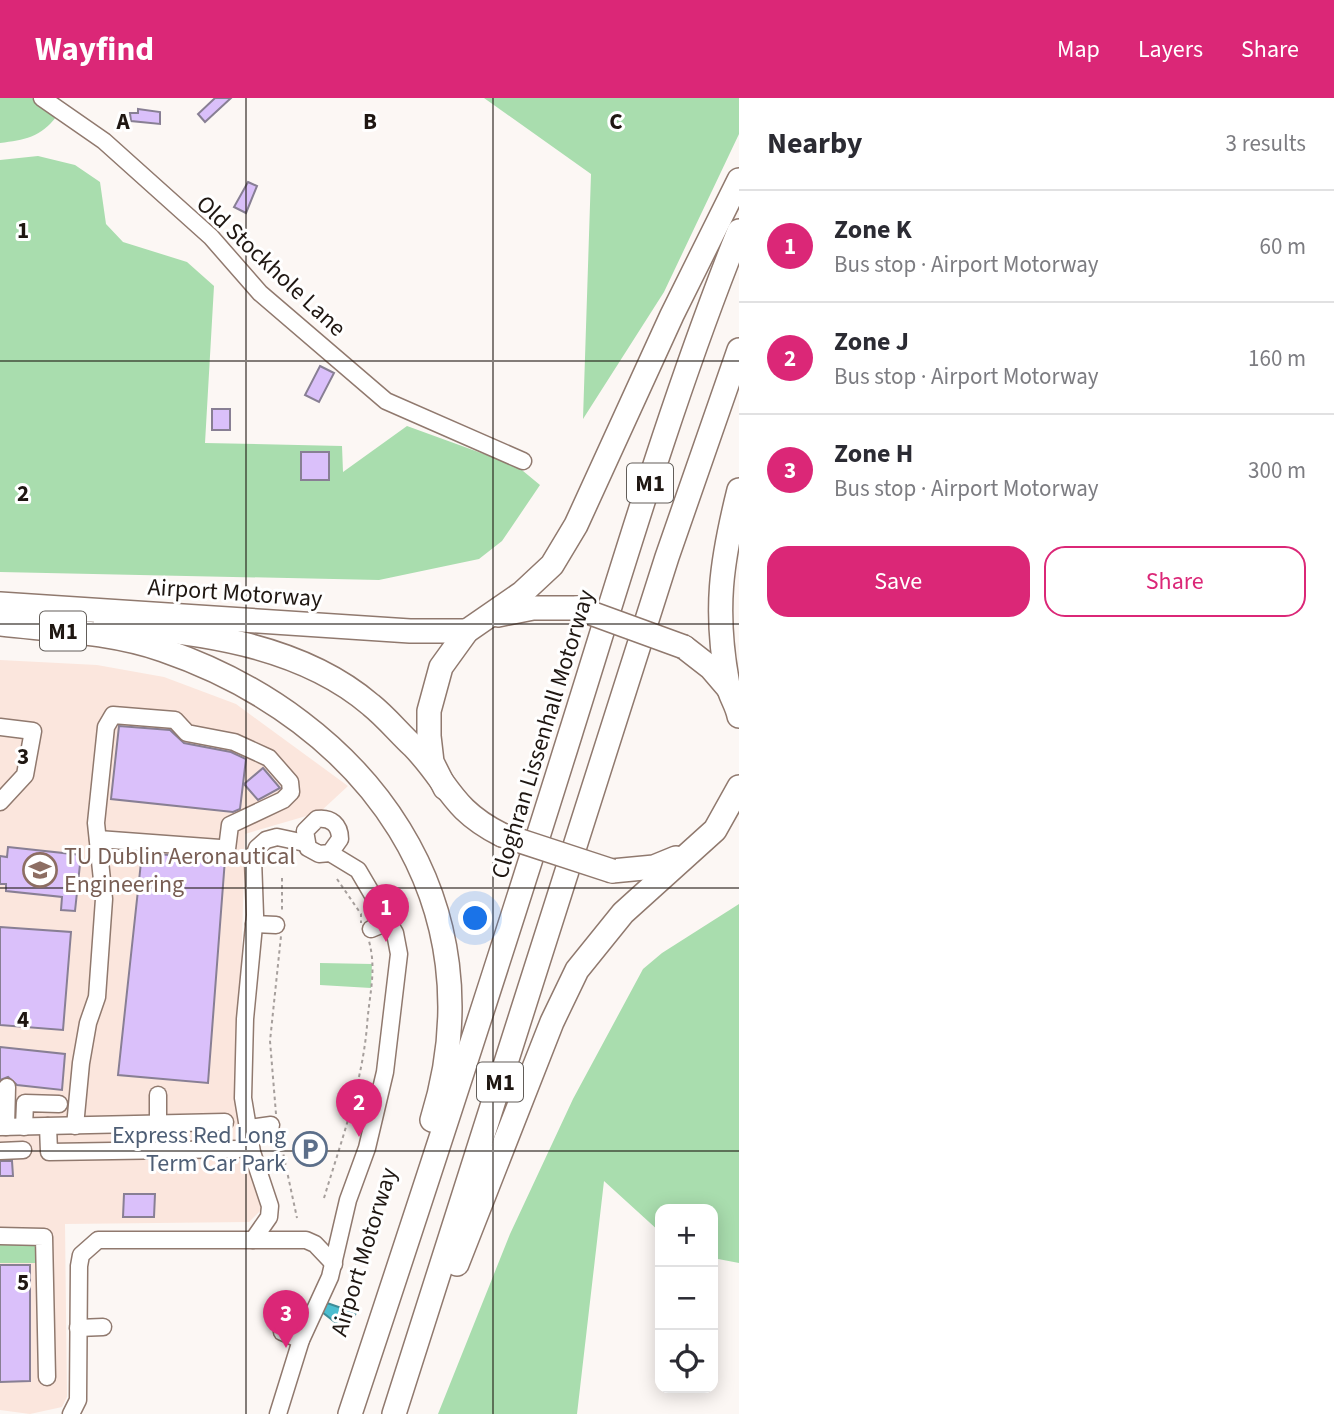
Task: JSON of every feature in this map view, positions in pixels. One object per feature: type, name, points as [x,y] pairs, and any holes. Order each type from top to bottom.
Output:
[{"type":"highway","name":"M1","points":[[445,788],[432,762],[429,711],[441,667],[467,631],[492,616],[552,565],[576,525],[672,315],[739,180]]},
{"type":"highway","name":"Cloghran Lissenhall Motorway","points":[[350,1414],[458,1087],[650,482],[705,315],[739,231]]},
{"type":"highway","name":"M1","points":[[394,1414],[667,557],[739,350]]},
{"type":"highway","points":[[729,689],[720,631],[721,570],[739,490]]},
{"type":"highway","name":"Airport Motorway","points":[[0,604],[410,631],[467,631]]},
{"type":"highway","name":"M1","points":[[492,616],[533,608],[577,608],[684,647],[711,668],[729,689],[739,716]]},
{"type":"highway","name":"M1","points":[[0,618],[173,629],[236,642],[311,669],[370,704],[419,753],[464,811],[502,835],[612,871],[654,867],[689,853]]},
{"type":"highway","name":"Airport Motorway","points":[[0,624],[66,631],[160,648],[237,681],[282,707],[316,732],[359,772],[400,828],[418,861],[433,897],[448,972],[451,1013],[446,1066],[437,1105],[341,1414]]},
{"type":"highway","name":"M1","points":[[400,1414],[489,1180],[570,982],[592,948],[623,913],[715,830],[739,787]]},
{"type":"street","name":"Old Stockhole Lane","points":[[42,98],[104,142],[211,237],[260,293],[386,401],[523,461]]},
{"type":"street","points":[[75,1126],[80,1063],[88,1023],[97,997],[104,899],[96,823],[106,727],[113,715],[175,720],[187,733],[234,741],[269,758],[290,782],[292,793],[283,800],[230,825],[224,848],[98,839]]},
{"type":"street","points":[[0,727],[33,731],[25,775],[0,802]]},
{"type":"street","points":[[0,780],[18,782]]},
{"type":"street","points":[[305,843],[305,831],[312,822],[329,819],[338,827],[340,839],[330,853]]},
{"type":"street","points":[[253,1240],[269,1217],[270,1206],[252,1152],[243,1098],[245,1019],[254,924],[253,859],[257,848],[277,837],[305,843],[313,852],[330,853],[358,870],[388,922],[399,954],[385,1072],[372,1128],[348,1200],[334,1264],[325,1290],[301,1340],[278,1414]]},
{"type":"street","points":[[367,930],[388,922]]},
{"type":"street","points":[[254,924],[280,925]]},
{"type":"street","points":[[12,1088],[12,1127]]},
{"type":"street","points":[[158,1095],[158,1124]]},
{"type":"street","points":[[12,1127],[25,1103],[59,1104]]},
{"type":"street","points":[[12,1127],[225,1122]]},
{"type":"street","points":[[248,1128],[275,1123]]},
{"type":"street","points":[[355,1124],[372,1128]]},
{"type":"street","points":[[48,1126],[50,1152],[239,1149]]},
{"type":"street","points":[[0,1151],[23,1150]]},
{"type":"street","points":[[0,1236],[44,1237],[47,1377]]},
{"type":"street","points":[[71,1414],[78,1400],[81,1255],[98,1240],[306,1240],[316,1244],[334,1264]]},
{"type":"street","points":[[78,1328],[103,1327]]},
{"type":"street","points":[[282,1332],[301,1340]]},
{"type":"path","points":[[282,878],[270,1041],[275,1123],[297,1218]]},
{"type":"path","points":[[324,1198],[365,1052],[374,974],[367,930],[359,919],[360,914],[337,880]]},
{"type":"shaded area","points":[[0,660],[97,665],[164,677],[236,704],[348,786],[320,812],[245,834],[237,1117],[266,1205],[249,1222],[65,1224],[67,1397],[62,1407],[30,1414],[0,1410]]},
{"type":"green space","points":[[0,98],[32,98],[56,117],[44,129],[31,136],[0,143]]},
{"type":"green space","points":[[484,98],[739,98],[739,134],[664,292],[583,419],[591,174]]},
{"type":"green space","points":[[38,156],[75,165],[100,182],[106,224],[123,242],[187,262],[214,286],[205,443],[342,446],[343,472],[407,426],[517,466],[540,485],[502,541],[479,559],[379,580],[0,572],[0,160]]},
{"type":"green space","points":[[739,904],[739,1263],[718,1259],[718,1204],[655,1204],[655,1227],[604,1181],[577,1414],[438,1414],[510,1234],[573,1099],[643,969],[662,953]]},
{"type":"green space","points":[[320,963],[372,964],[371,988],[320,985]]},
{"type":"green space","points":[[0,1237],[38,1238],[44,1263],[0,1263]]},
{"type":"water","points":[[327,1303],[356,1313],[345,1330],[322,1312]]},
{"type":"building","points":[[215,98],[231,98],[205,122],[198,114]]},
{"type":"building","points":[[138,109],[160,112],[160,124],[131,121],[130,113],[138,113]]},
{"type":"building","points":[[248,182],[257,186],[246,213],[234,207]]},
{"type":"building","points":[[320,366],[334,373],[319,402],[305,395]]},
{"type":"building","points":[[212,409],[230,409],[230,430],[212,430]]},
{"type":"building","points":[[301,452],[329,452],[329,480],[301,480]]},
{"type":"building","points":[[119,726],[170,730],[184,743],[231,752],[246,759],[240,809],[233,812],[111,799]]},
{"type":"building","points":[[263,768],[280,788],[258,800],[244,784]]},
{"type":"building","name":"TU Dublin Aeronautical Engineering","points":[[8,847],[81,855],[75,911],[61,910],[62,897],[6,891],[6,884],[0,884],[0,856],[7,857]]},
{"type":"building","points":[[142,853],[225,859],[208,1083],[118,1075]]},
{"type":"building","points":[[0,927],[71,932],[63,1030],[0,1025]]},
{"type":"building","points":[[0,1047],[65,1054],[62,1090],[17,1085],[8,1077],[0,1080]]},
{"type":"building","points":[[0,1161],[12,1161],[13,1176],[0,1176]]},
{"type":"building","points":[[124,1194],[155,1194],[154,1217],[123,1217]]},
{"type":"building","points":[[0,1265],[30,1265],[30,1381],[0,1382]]},
{"type":"place","name":"TU Dublin Aeronautical Engineering","points":[[40,870]]},
{"type":"place","name":"Zone K","points":[[386,942]]},
{"type":"place","name":"Zone J","points":[[359,1137]]},
{"type":"place","name":"Express Red Long Term Car Park","points":[[310,1149]]},
{"type":"place","name":"Zone H","points":[[286,1348]]}]
